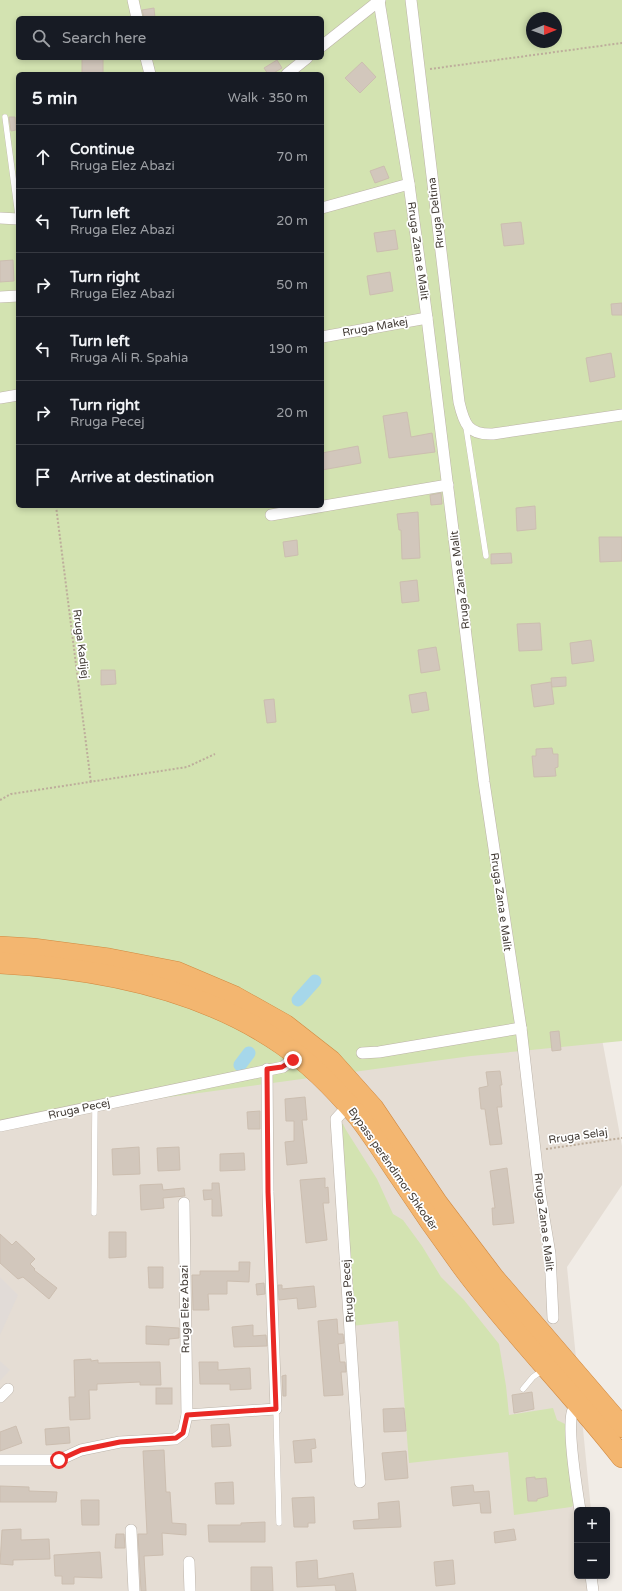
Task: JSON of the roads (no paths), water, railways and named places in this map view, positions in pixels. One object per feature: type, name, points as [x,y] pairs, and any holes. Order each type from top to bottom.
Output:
[{"type":"highway","name":"Bypass perëndimor Shkodër","points":[[0,947],[33,948],[109,959],[176,972],[235,997],[285,1025],[331,1061],[373,1108],[437,1203],[493,1278],[622,1428]]},
{"type":"highway","name":"Bypass perëndimor Shkodër","points":[[0,963],[70,970],[127,980],[182,995],[225,1012],[283,1045],[297,1056],[328,1083],[348,1106],[379,1146],[476,1284],[547,1368],[579,1403],[622,1457]]},
{"type":"street","points":[[133,0],[137,16]]},
{"type":"street","points":[[324,44],[379,0]]},
{"type":"street","name":"Rruga Zana e Malit","points":[[379,0],[409,184],[448,485],[484,782],[521,1028],[528,1103],[536,1151],[540,1194],[550,1254],[553,1318]]},
{"type":"street","name":"Rruga Deltina","points":[[411,0],[459,402],[466,424]]},
{"type":"street","points":[[146,60],[150,72]]},
{"type":"street","points":[[290,72],[304,60]]},
{"type":"street","points":[[324,207],[409,184]]},
{"type":"street","points":[[0,218],[16,218]]},
{"type":"street","points":[[0,297],[16,296]]},
{"type":"street","name":"Rruga Makej","points":[[324,337],[427,318]]},
{"type":"street","points":[[0,398],[16,395]]},
{"type":"street","points":[[466,424],[476,433],[493,434],[622,415]]},
{"type":"street","points":[[324,506],[448,485]]},
{"type":"street","points":[[271,515],[312,508]]},
{"type":"street","points":[[362,1053],[379,1052],[521,1028]]},
{"type":"street","name":"Rruga Pecej","points":[[0,1126],[282,1067],[297,1056]]},
{"type":"street","points":[[187,1415],[276,1409],[268,1192],[267,1069]]},
{"type":"street","name":"Rruga Pecej","points":[[348,1106],[336,1119],[360,1482]]},
{"type":"street","name":"Rruga Elez Abazi","points":[[0,1460],[59,1460],[81,1450],[120,1442],[176,1438],[183,1433],[187,1415],[184,1203]]},
{"type":"street","points":[[579,1403],[573,1410],[571,1426],[573,1462],[580,1507]]},
{"type":"street","points":[[131,1530],[134,1591]]},
{"type":"street","points":[[189,1562],[190,1591]]},
{"type":"street","points":[[592,1579],[594,1591]]},
{"type":"lane","points":[[5,117],[16,200]]},
{"type":"lane","name":"Rruga Deltina","points":[[466,424],[486,556]]},
{"type":"lane","points":[[94,1213],[95,1105]]},
{"type":"lane","points":[[523,1389],[533,1377],[547,1368]]},
{"type":"lane","points":[[276,1409],[279,1523]]},
{"type":"waterway","points":[[298,1000],[315,981]]},
{"type":"waterway","points":[[240,1065],[249,1053]]}]
